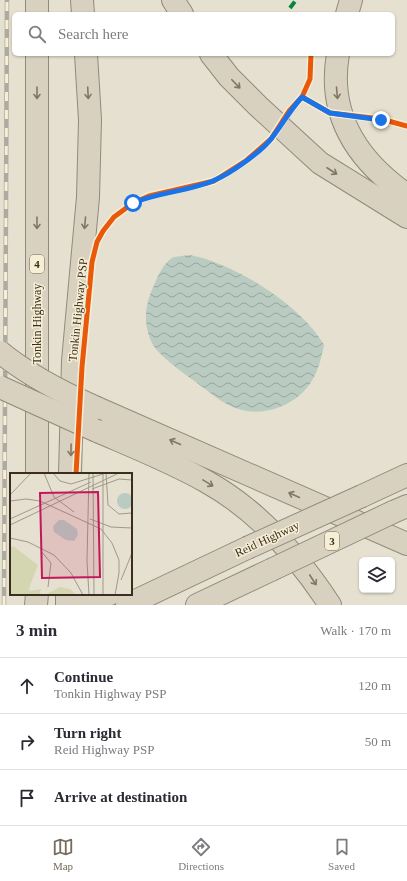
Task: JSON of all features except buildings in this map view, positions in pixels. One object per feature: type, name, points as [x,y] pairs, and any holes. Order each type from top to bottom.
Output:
[{"type":"highway","points":[[37,0],[37,12]]},
{"type":"highway","points":[[82,0],[83,12]]},
{"type":"highway","points":[[173,0],[181,12]]},
{"type":"highway","points":[[348,12],[351,0]]},
{"type":"highway","name":"Tonkin Highway","points":[[37,56],[37,473]]},
{"type":"highway","points":[[70,473],[73,361],[88,197],[90,120],[86,56]]},
{"type":"highway","points":[[213,56],[229,77],[258,106],[320,163],[407,217]]},
{"type":"highway","points":[[338,56],[336,65],[336,92],[338,107],[345,126],[356,148],[373,168],[387,181],[407,195]]},
{"type":"highway","points":[[0,352],[35,377],[63,392],[407,544]]},
{"type":"highway","points":[[0,387],[168,461],[202,479],[246,508],[279,538],[309,572],[330,605]]},
{"type":"highway","name":"Reid Highway","points":[[127,605],[247,548],[407,476]]},
{"type":"highway","name":"3","points":[[197,605],[400,509]]},
{"type":"highway","points":[[132,586],[247,548]]},
{"type":"highway","points":[[85,604],[108,595]]},
{"type":"water","points":[[190,255],[226,267],[265,288],[284,301],[314,330],[324,345],[320,361],[317,371],[309,385],[296,398],[270,410],[251,411],[235,408],[216,397],[182,372],[163,357],[154,346],[148,333],[146,318],[149,297],[160,273],[169,260],[174,257]]},
{"type":"railway","points":[[4,605],[7,0]]},
{"type":"marked path","points":[[290,8],[296,0]]},
{"type":"cycle path","name":"Tonkin Highway PSP","points":[[76,473],[82,367],[92,262],[97,242],[103,231],[114,217],[133,203],[149,196],[214,181],[247,160],[271,139],[289,111],[302,97],[310,79],[311,56]]},
{"type":"cycle path","points":[[302,97],[330,113],[381,119],[407,126]]},
{"type":"route","points":[[133,203],[149,196],[214,181],[228,173],[247,160],[271,140],[289,111],[302,97],[330,113],[381,120]]}]
